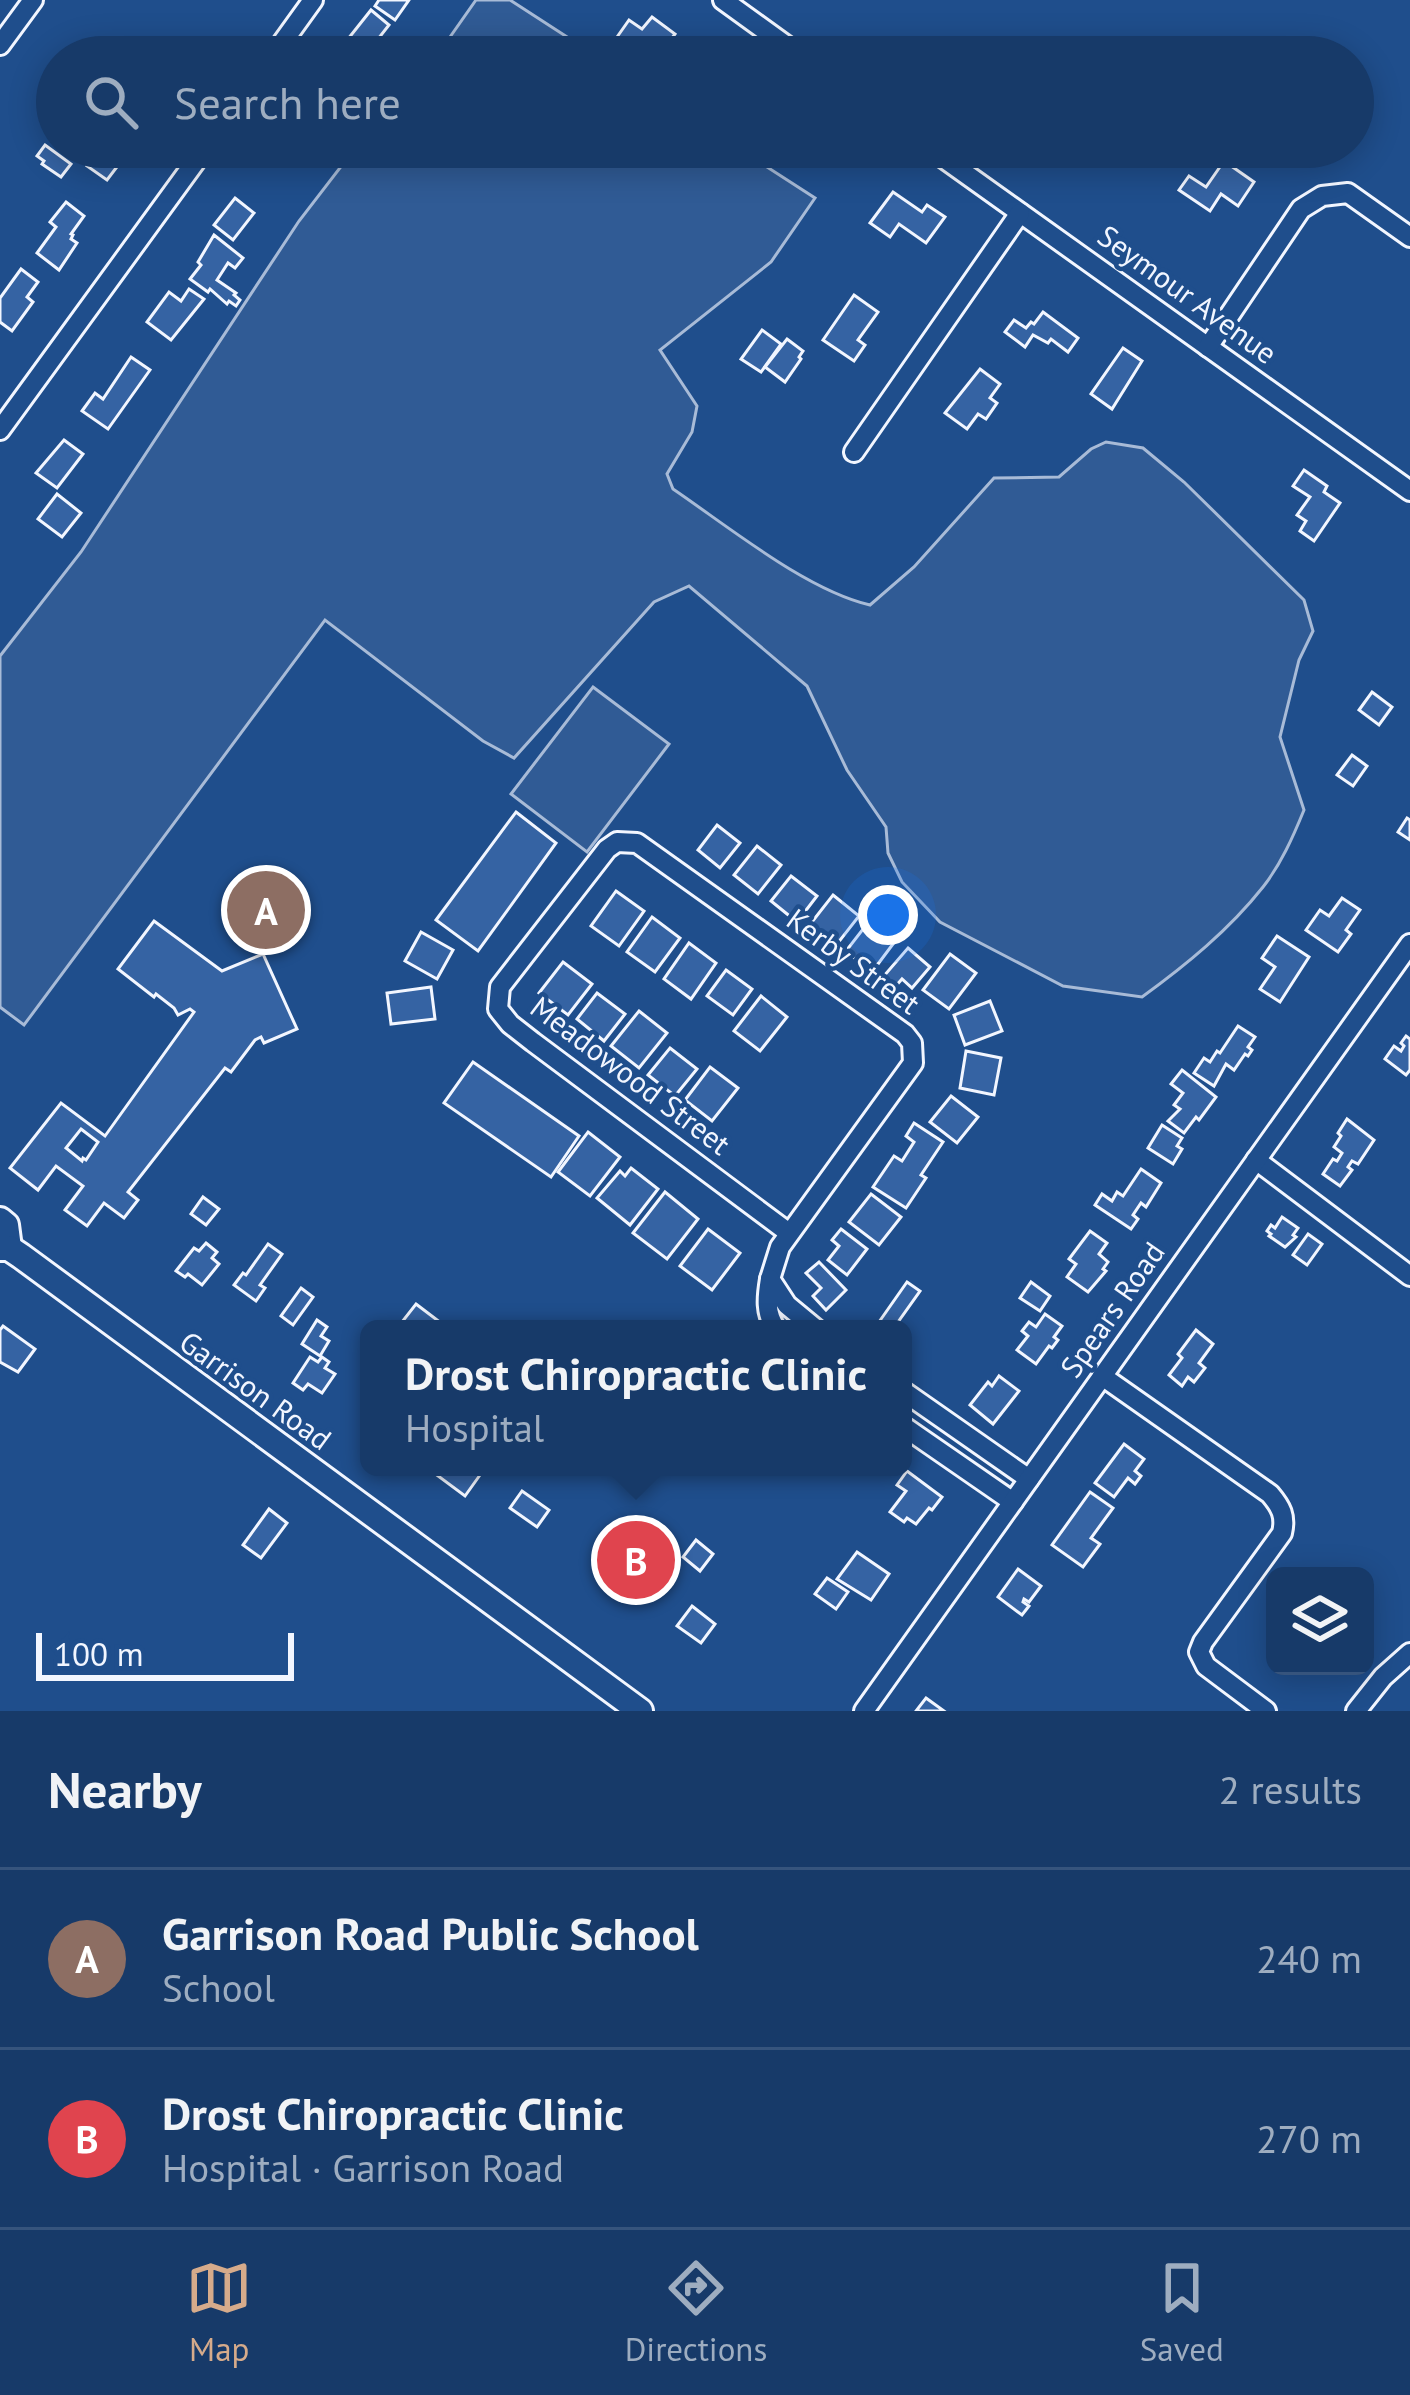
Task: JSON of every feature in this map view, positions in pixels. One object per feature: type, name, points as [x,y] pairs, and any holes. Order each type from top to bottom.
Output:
[{"type":"main road","name":"Garrison Road","points":[[0,1220],[6,1225],[4,1248],[640,1711]]},
{"type":"street","points":[[0,45],[33,0]]},
{"type":"street","points":[[287,36],[313,0]]},
{"type":"street","points":[[722,0],[773,36]]},
{"type":"street","points":[[0,430],[191,168]]},
{"type":"street","name":"Seymour Avenue","points":[[957,168],[1410,491]]},
{"type":"street","points":[[1208,347],[1301,209],[1322,196],[1348,193],[1410,237]]},
{"type":"street","points":[[854,452],[1020,213]]},
{"type":"street","name":"Meadowood Street","points":[[626,842],[607,849],[526,953],[500,987],[498,1009],[533,1042],[789,1233]]},
{"type":"street","name":"Kerby Street","points":[[626,842],[637,843],[656,856],[912,1043],[913,1064],[789,1233]]},
{"type":"street","name":"Spears Road","points":[[864,1711],[1410,944]]},
{"type":"street","points":[[1256,1160],[1410,1276]]},
{"type":"street","points":[[771,1320],[767,1302],[774,1259],[789,1233]]},
{"type":"street","points":[[770,1280],[806,1320]]},
{"type":"street","points":[[1102,1376],[1270,1494],[1282,1508],[1282,1533],[1199,1652],[1205,1666],[1266,1711]]},
{"type":"street","points":[[912,1397],[1029,1479]]},
{"type":"street","points":[[912,1432],[1013,1502]]},
{"type":"street","points":[[1356,1711],[1410,1653]]},
{"type":"shaded area","points":[[476,0],[510,0],[566,36],[451,36]]},
{"type":"shaded area","points":[[340,168],[769,168],[815,198],[771,262],[660,350],[697,406],[692,432],[667,474],[673,489],[794,572],[870,605],[914,567],[994,478],[1059,477],[1106,442],[1143,448],[1304,600],[1313,631],[1299,660],[1280,737],[1304,810],[1263,887],[1206,946],[1142,997],[1063,986],[940,922],[902,882],[888,853],[886,827],[847,770],[807,686],[689,586],[654,602],[514,758],[483,741],[325,620],[24,1025],[0,1007],[0,656],[81,552],[299,221]]},
{"type":"shaded area","points":[[593,687],[669,744],[587,852],[511,794]]},
{"type":"building","points":[[379,0],[409,0],[395,20],[375,6]]},
{"type":"building","points":[[371,10],[389,25],[380,36],[350,36]]},
{"type":"building","points":[[652,17],[675,34],[618,36],[629,20],[642,29]]},
{"type":"building","points":[[48,168],[68,168],[61,177]]},
{"type":"building","points":[[90,168],[116,168],[107,180]]},
{"type":"building","points":[[1219,168],[1234,168],[1254,182],[1238,206],[1221,194],[1210,211],[1179,190],[1189,176],[1206,187]]},
{"type":"building","points":[[893,192],[922,212],[927,205],[945,217],[926,243],[899,224],[890,237],[870,223]]},
{"type":"building","points":[[235,198],[254,213],[233,240],[214,225]]},
{"type":"building","points":[[66,202],[84,216],[71,234],[77,243],[59,270],[37,253],[56,227],[50,222]]},
{"type":"building","points":[[214,235],[243,258],[235,268],[228,263],[217,280],[236,293],[240,300],[236,306],[190,279]]},
{"type":"building","points":[[21,269],[38,282],[27,297],[33,302],[12,331],[0,322],[0,298]]},
{"type":"building","points":[[189,289],[204,299],[171,340],[147,322],[169,292],[181,301]]},
{"type":"building","points":[[854,295],[878,312],[858,340],[865,345],[854,361],[823,340]]},
{"type":"building","points":[[1043,312],[1078,338],[1068,352],[1051,339],[1048,343],[1033,335],[1025,347],[1005,332],[1014,320],[1026,328],[1034,324]]},
{"type":"building","points":[[762,330],[781,344],[761,372],[741,359]]},
{"type":"building","points":[[787,339],[803,351],[785,382],[765,367]]},
{"type":"building","points":[[1123,348],[1142,361],[1112,409],[1091,394]]},
{"type":"building","points":[[131,357],[150,370],[108,429],[82,411],[95,393],[103,399]]},
{"type":"building","points":[[980,369],[1000,384],[990,398],[997,403],[986,419],[978,414],[967,429],[945,413]]},
{"type":"building","points":[[64,440],[83,454],[57,488],[36,473]]},
{"type":"building","points":[[1304,470],[1327,486],[1324,492],[1340,503],[1314,541],[1300,531],[1306,521],[1297,515],[1310,497],[1293,486]]},
{"type":"building","points":[[57,494],[81,513],[62,537],[38,519]]},
{"type":"building","points":[[1372,692],[1392,707],[1379,725],[1359,710]]},
{"type":"building","points":[[1352,755],[1367,766],[1353,786],[1337,775]]},
{"type":"building","points":[[516,812],[556,843],[478,951],[436,920]]},
{"type":"building","points":[[1410,820],[1410,840],[1398,832]]},
{"type":"building","points":[[717,825],[740,843],[720,868],[698,850]]},
{"type":"building","points":[[757,846],[781,865],[758,894],[734,875]]},
{"type":"building","points":[[791,876],[817,896],[797,922],[771,901]]},
{"type":"building","points":[[616,891],[644,911],[619,946],[591,926]]},
{"type":"building","points":[[833,895],[859,916],[834,948],[808,927]]},
{"type":"building","points":[[1342,898],[1360,910],[1338,952],[1306,930],[1320,910],[1329,916]]},
{"type":"building","points":[[652,917],[680,938],[655,972],[627,952]]},
{"type":"building","points":[[870,920],[896,940],[872,972],[846,951]]},
{"type":"building","points":[[154,921],[222,971],[263,954],[297,1029],[264,1043],[261,1037],[255,1040],[231,1072],[225,1068],[128,1192],[138,1200],[124,1218],[104,1203],[87,1226],[65,1210],[83,1186],[56,1166],[38,1190],[10,1168],[61,1103],[105,1136],[194,1012],[190,1009],[178,1015],[118,969]],"holes":[[[81,1129],[98,1142],[82,1161],[66,1148]]]},
{"type":"building","points":[[421,932],[453,950],[437,979],[405,961]]},
{"type":"building","points":[[1277,936],[1309,957],[1280,1002],[1260,989],[1275,967],[1262,958]]},
{"type":"building","points":[[689,943],[716,963],[691,999],[664,979]]},
{"type":"building","points":[[908,948],[930,967],[912,988],[902,979],[895,987],[883,977]]},
{"type":"building","points":[[950,954],[976,973],[949,1009],[923,990]]},
{"type":"building","points":[[563,962],[592,984],[568,1015],[539,993]]},
{"type":"building","points":[[726,970],[752,989],[733,1015],[707,996]]},
{"type":"building","points":[[431,987],[435,1019],[391,1024],[387,993]]},
{"type":"building","points":[[597,993],[625,1014],[604,1041],[577,1019]]},
{"type":"building","points":[[761,996],[787,1017],[760,1051],[734,1031]]},
{"type":"building","points":[[990,1001],[1002,1031],[965,1045],[954,1015]]},
{"type":"building","points":[[639,1011],[667,1033],[639,1068],[611,1046]]},
{"type":"building","points":[[1238,1026],[1255,1037],[1248,1047],[1252,1050],[1234,1070],[1226,1064],[1214,1086],[1194,1073],[1204,1058],[1210,1062],[1220,1053]]},
{"type":"building","points":[[1406,1036],[1410,1039],[1410,1070],[1406,1075],[1385,1059],[1394,1046],[1401,1051]]},
{"type":"building","points":[[670,1048],[697,1069],[675,1096],[648,1075]]},
{"type":"building","points":[[966,1051],[1001,1058],[994,1095],[960,1088]]},
{"type":"building","points":[[473,1062],[579,1136],[551,1177],[444,1103]]},
{"type":"building","points":[[710,1067],[738,1088],[712,1121],[685,1100]]},
{"type":"building","points":[[1182,1070],[1216,1097],[1184,1133],[1168,1121],[1180,1109],[1174,1105],[1183,1093],[1171,1084]]},
{"type":"building","points":[[951,1096],[978,1117],[957,1143],[930,1122]]},
{"type":"building","points":[[1347,1119],[1374,1140],[1358,1164],[1352,1161],[1348,1167],[1352,1170],[1340,1186],[1323,1174],[1342,1153],[1334,1147]]},
{"type":"building","points":[[914,1123],[943,1142],[906,1208],[873,1187],[894,1156],[902,1161],[914,1142],[906,1136]]},
{"type":"building","points":[[1162,1125],[1182,1138],[1173,1164],[1148,1148]]},
{"type":"building","points":[[588,1132],[620,1157],[590,1196],[558,1172]]},
{"type":"building","points":[[631,1168],[658,1189],[630,1225],[597,1198],[620,1171],[625,1176]]},
{"type":"building","points":[[1141,1169],[1161,1183],[1146,1207],[1141,1203],[1133,1215],[1138,1219],[1131,1229],[1095,1205],[1102,1194],[1112,1201],[1117,1192],[1123,1196]]},
{"type":"building","points":[[665,1192],[698,1219],[667,1259],[633,1233]]},
{"type":"building","points":[[871,1194],[901,1217],[879,1245],[849,1222]]},
{"type":"building","points":[[203,1197],[219,1209],[206,1225],[191,1214]]},
{"type":"building","points":[[1282,1217],[1298,1228],[1285,1247],[1267,1231]]},
{"type":"building","points":[[708,1229],[740,1253],[712,1290],[680,1266]]},
{"type":"building","points":[[841,1229],[867,1249],[847,1275],[828,1260],[839,1246],[832,1240]]},
{"type":"building","points":[[1090,1231],[1107,1243],[1099,1254],[1108,1262],[1088,1292],[1067,1277],[1076,1264],[1069,1259]]},
{"type":"building","points":[[1308,1234],[1322,1244],[1307,1265],[1293,1255]]},
{"type":"building","points":[[206,1243],[217,1252],[212,1258],[219,1264],[202,1285],[176,1271],[194,1248],[199,1251]]},
{"type":"building","points":[[268,1244],[282,1254],[260,1285],[265,1288],[256,1301],[234,1285]]},
{"type":"building","points":[[819,1262],[846,1290],[826,1310],[813,1296],[821,1288],[806,1273]]},
{"type":"building","points":[[907,1282],[920,1291],[899,1320],[880,1320]]},
{"type":"building","points":[[1031,1282],[1050,1296],[1040,1311],[1020,1298]]},
{"type":"building","points":[[301,1288],[313,1297],[293,1325],[281,1316]]},
{"type":"building","points":[[416,1304],[437,1320],[403,1320]]},
{"type":"building","points":[[1045,1314],[1062,1326],[1054,1337],[1058,1340],[1036,1364],[1017,1350],[1028,1336],[1022,1331],[1029,1322],[1036,1327]]},
{"type":"building","points":[[317,1320],[327,1327],[321,1336],[329,1341],[320,1356],[302,1344]]},
{"type":"building","points":[[3,1326],[35,1349],[18,1372],[0,1362]]},
{"type":"building","points":[[1196,1330],[1213,1344],[1199,1363],[1205,1368],[1194,1382],[1188,1377],[1182,1386],[1169,1375]]},
{"type":"building","points":[[310,1357],[318,1362],[322,1357],[329,1362],[325,1368],[335,1374],[322,1393],[308,1384],[303,1390],[293,1383]]},
{"type":"building","points":[[999,1376],[1019,1391],[993,1424],[970,1405]]},
{"type":"building","points":[[1124,1444],[1144,1459],[1135,1471],[1141,1476],[1135,1484],[1128,1478],[1114,1497],[1095,1483]]},
{"type":"building","points":[[912,1475],[942,1497],[916,1524],[907,1518],[904,1522],[890,1512],[906,1491],[897,1485],[903,1476]]},
{"type":"building","points":[[438,1476],[479,1476],[465,1496]]},
{"type":"building","points":[[522,1491],[549,1510],[537,1527],[510,1508]]},
{"type":"building","points":[[1090,1492],[1113,1508],[1091,1538],[1100,1544],[1083,1567],[1052,1545]]},
{"type":"building","points":[[269,1509],[287,1523],[261,1558],[243,1545]]},
{"type":"building","points":[[634,1534],[659,1554],[639,1580],[642,1582],[622,1601],[604,1586],[620,1566],[613,1561]]},
{"type":"building","points":[[696,1540],[713,1554],[700,1571],[683,1557]]},
{"type":"building","points":[[857,1552],[889,1574],[871,1600],[837,1579]]},
{"type":"building","points":[[1018,1569],[1041,1586],[1029,1602],[1024,1599],[1029,1606],[1022,1615],[998,1597]]},
{"type":"building","points":[[827,1578],[848,1592],[836,1609],[815,1594]]},
{"type":"building","points":[[692,1606],[715,1624],[701,1643],[677,1626]]},
{"type":"building","points":[[926,1698],[944,1711],[916,1711]]},
{"type":"place","name":"Garrison Road Public School","points":[[266,910]]},
{"type":"place","name":"Drost Chiropractic Clinic","points":[[636,1560]]}]
